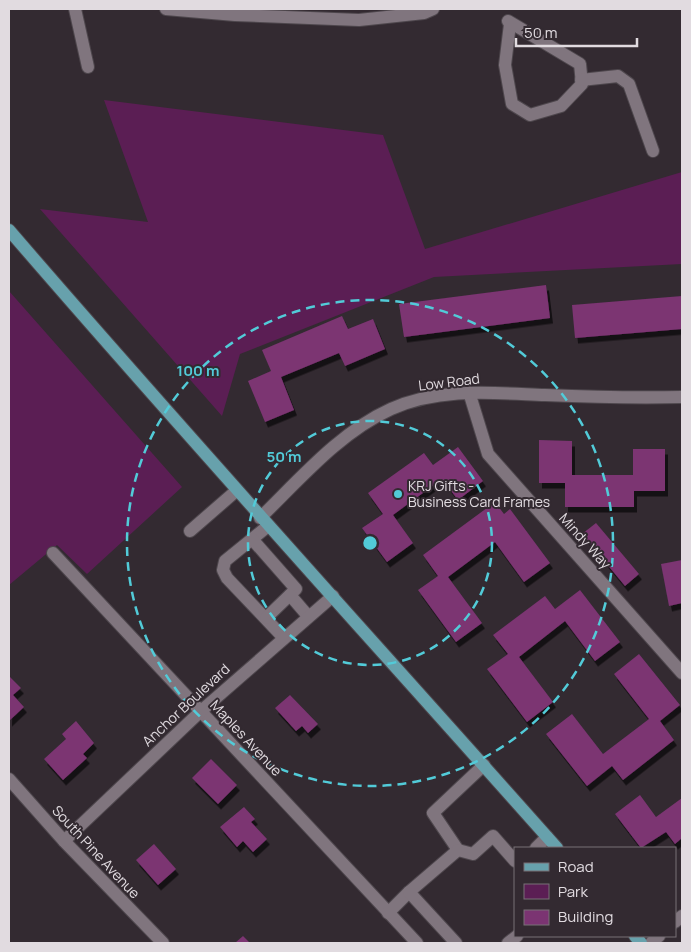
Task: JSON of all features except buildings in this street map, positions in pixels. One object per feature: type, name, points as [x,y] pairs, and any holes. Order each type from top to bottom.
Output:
[{"type":"main road","points":[[10,229],[264,522],[333,596],[556,847]]},
{"type":"street","points":[[75,9],[88,67]]},
{"type":"street","points":[[166,9],[235,15],[360,20],[424,13],[433,9]]},
{"type":"street","points":[[502,9],[508,21],[510,24],[505,64],[512,104],[530,115],[561,106],[582,84],[580,64],[508,21]]},
{"type":"street","points":[[581,80],[618,76],[629,84],[653,151]]},
{"type":"street","name":"Low Road","points":[[266,618],[227,578],[223,570],[225,561],[252,539],[264,522],[318,461],[356,429],[391,409],[426,397],[469,392],[640,398],[682,397]]},
{"type":"street","name":"Mindy Way","points":[[469,392],[488,454],[682,673]]},
{"type":"street","points":[[190,531],[236,490]]},
{"type":"street","points":[[252,539],[296,589],[266,618],[283,637]]},
{"type":"street","name":"Maples Avenue","points":[[53,553],[417,943]]},
{"type":"street","points":[[290,595],[308,616]]},
{"type":"street","name":"Anchor Boulevard","points":[[64,841],[201,711],[283,637],[333,596]]},
{"type":"street","points":[[484,766],[433,813],[458,850],[473,854],[493,836],[514,860]]},
{"type":"street","name":"South Pine Avenue","points":[[9,779],[64,841],[163,943]]},
{"type":"street","points":[[537,847],[547,837]]},
{"type":"street","points":[[388,913],[409,892],[458,850]]},
{"type":"street","points":[[409,892],[456,943]]},
{"type":"green space","points":[[104,100],[383,135],[425,249],[682,172],[682,264],[434,277],[240,354],[222,416],[40,209],[148,222]]},
{"type":"green space","points":[[9,291],[182,487],[87,574],[57,545],[9,585]]},
{"type":"place","name":"KRJ Gifts - Business Card Frames","points":[[398,494]]}]
